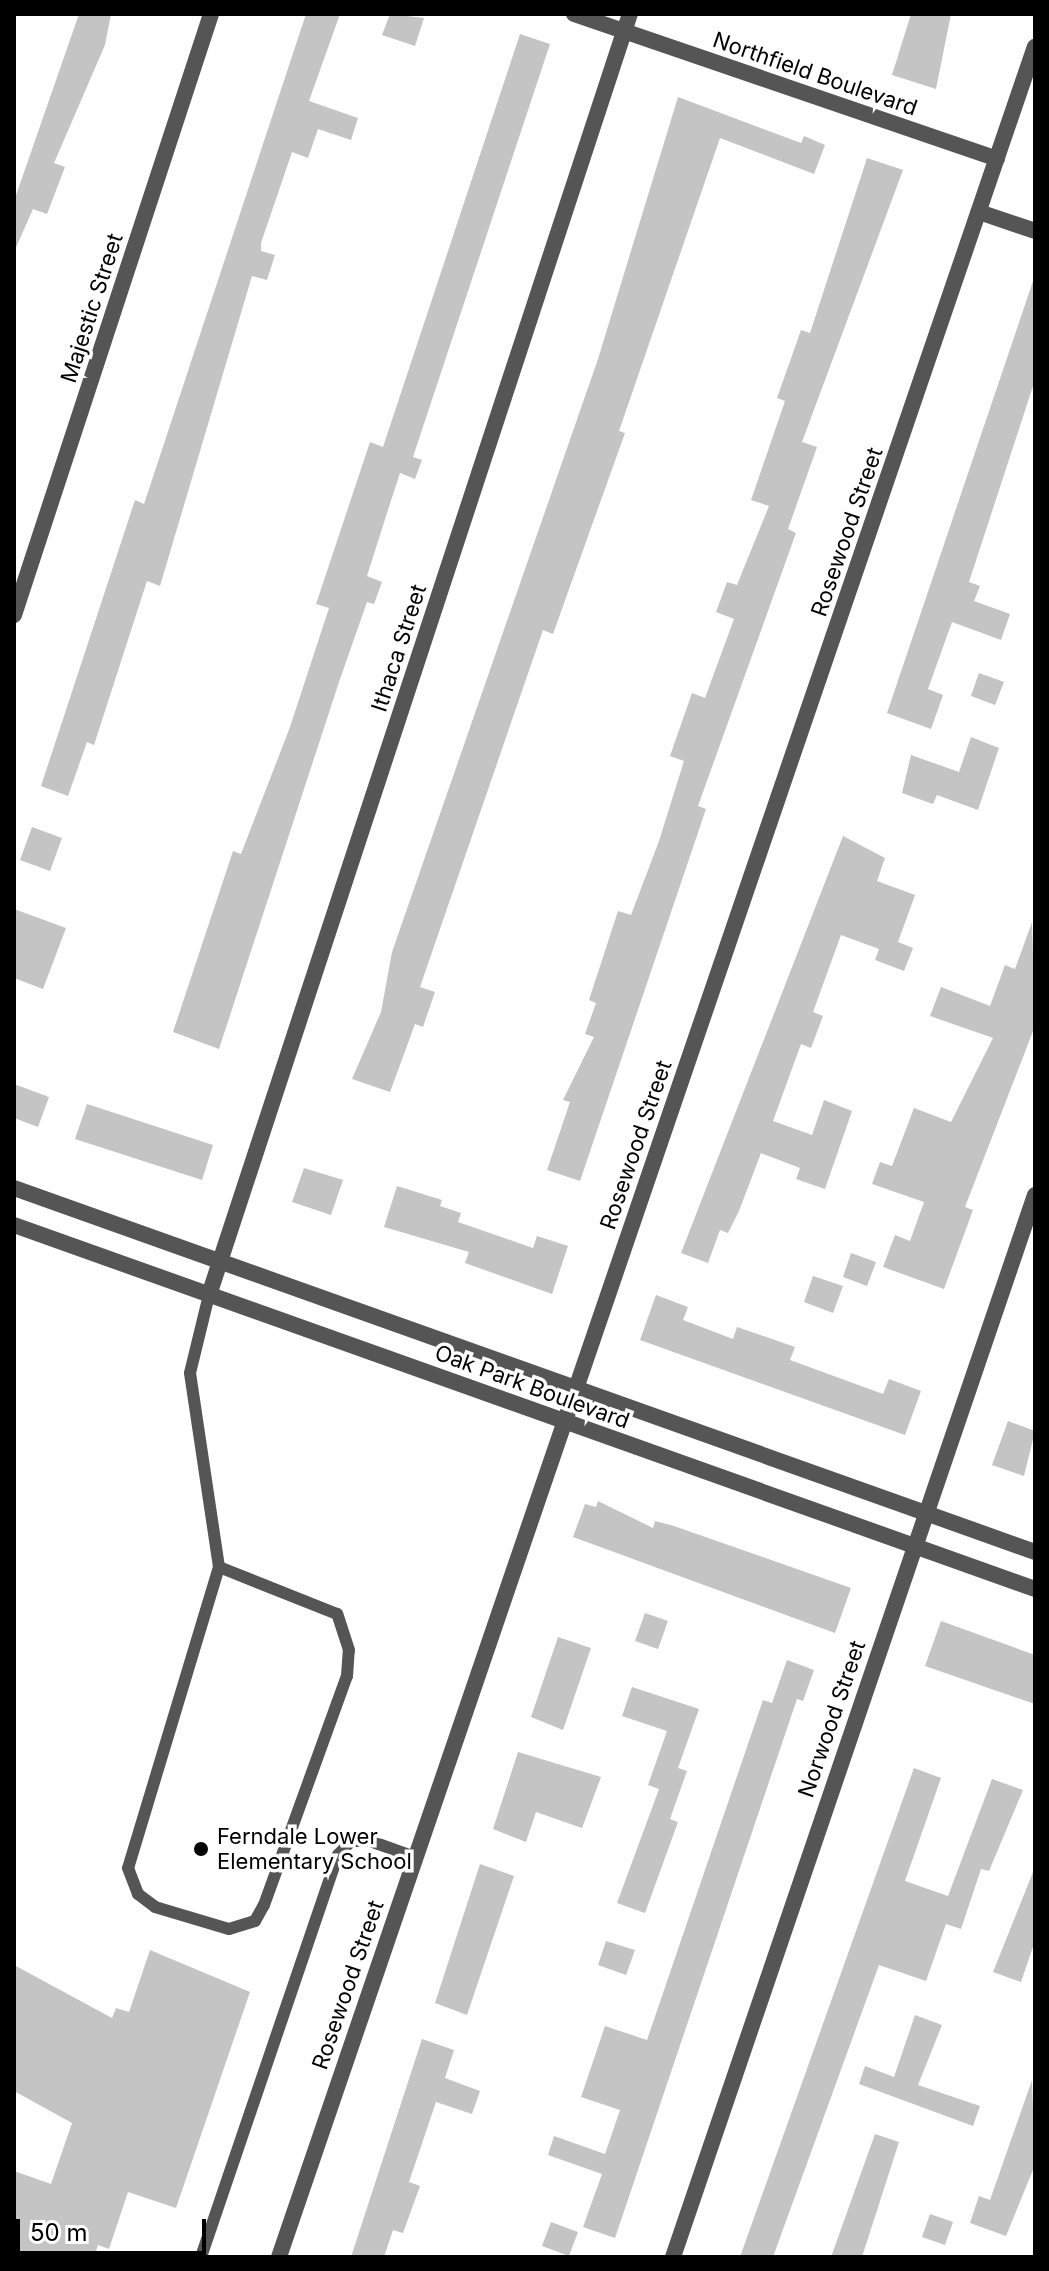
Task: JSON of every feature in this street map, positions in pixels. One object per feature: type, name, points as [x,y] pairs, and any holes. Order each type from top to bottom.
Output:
[{"type":"street","name":"Majestic Street","points":[[14,615],[211,14]]},
{"type":"street","name":"Northfield Boulevard","points":[[574,14],[997,159]]},
{"type":"street","name":"Ithaca Street","points":[[209,1295],[630,14]]},
{"type":"street","name":"Rosewood Street","points":[[279,2257],[1035,49]]},
{"type":"street","points":[[979,212],[1035,231]]},
{"type":"street","name":"Oak Park Boulevard","points":[[14,1188],[1035,1552]]},
{"type":"street","name":"Norwood Street","points":[[673,2257],[1035,1195]]},
{"type":"street","name":"Oak Park Boulevard","points":[[14,1225],[1035,1589]]},
{"type":"lane","points":[[209,1295],[191,1345],[190,1373],[219,1567],[128,1868],[138,1894],[155,1907],[229,1929],[255,1921],[264,1905],[347,1676],[349,1650],[337,1614],[219,1567]]},
{"type":"lane","points":[[201,2257],[338,1855],[351,1841],[370,1841],[415,1857]]},
{"type":"building","points":[[79,14],[111,14],[105,45],[54,163],[65,167],[47,214],[33,209],[14,252],[14,201]]},
{"type":"building","points":[[306,14],[340,14],[309,101],[358,118],[351,140],[318,129],[308,158],[292,152],[261,243],[261,251],[275,255],[267,280],[252,276],[160,586],[147,581],[94,745],[87,742],[68,796],[41,786],[135,500],[144,504]]},
{"type":"building","points":[[390,14],[424,18],[415,46],[382,35]]},
{"type":"building","points":[[911,14],[951,14],[936,89],[892,75]]},
{"type":"building","points":[[520,34],[550,44],[413,457],[422,460],[415,479],[400,473],[367,576],[382,582],[374,604],[367,602],[339,682],[219,1049],[173,1032],[233,851],[241,854],[290,727],[329,608],[316,604],[370,442],[383,447]]},
{"type":"building","points":[[678,97],[801,143],[804,136],[825,145],[814,174],[720,138],[619,431],[625,433],[553,634],[543,630],[420,987],[435,992],[423,1027],[415,1024],[390,1092],[352,1079],[381,1012],[392,952],[598,359]]},
{"type":"building","points":[[867,158],[903,170],[802,442],[817,447],[788,529],[796,533],[698,806],[706,809],[580,1181],[547,1170],[570,1102],[563,1100],[594,1037],[585,1034],[596,1003],[589,1000],[618,911],[631,915],[659,841],[684,761],[670,756],[692,693],[705,698],[734,619],[716,612],[727,582],[737,585],[769,506],[751,500],[785,401],[777,398],[801,330],[810,333]]},
{"type":"building","points":[[1033,281],[1035,380],[969,582],[980,586],[974,601],[1010,614],[1001,640],[952,622],[928,689],[943,695],[931,729],[887,713]]},
{"type":"building","points":[[979,673],[1004,682],[995,705],[971,696]]},
{"type":"building","points":[[971,737],[999,748],[978,810],[937,795],[933,804],[902,793],[911,755],[959,772]]},
{"type":"building","points":[[32,827],[62,838],[50,871],[20,860]]},
{"type":"building","points":[[843,836],[885,858],[877,881],[915,895],[898,942],[913,948],[904,971],[875,960],[879,949],[841,935],[813,1012],[823,1016],[811,1048],[801,1044],[773,1121],[812,1135],[824,1100],[852,1111],[825,1189],[796,1179],[800,1168],[761,1153],[739,1211],[728,1233],[720,1230],[708,1263],[681,1253]]},
{"type":"building","points":[[14,909],[66,928],[43,989],[14,978]]},
{"type":"building","points":[[1032,922],[1035,1026],[965,1207],[973,1210],[944,1289],[883,1267],[895,1235],[910,1241],[924,1202],[872,1184],[880,1162],[892,1166],[914,1108],[951,1122],[993,1038],[930,1016],[941,987],[990,1006],[1005,965],[1015,969]]},
{"type":"building","points":[[14,1084],[49,1097],[38,1127],[14,1118]]},
{"type":"building","points":[[87,1104],[213,1145],[202,1180],[75,1139]]},
{"type":"building","points":[[304,1168],[343,1180],[331,1215],[292,1202]]},
{"type":"building","points":[[397,1186],[442,1200],[440,1206],[461,1213],[458,1222],[533,1248],[537,1236],[568,1246],[552,1294],[465,1263],[469,1252],[384,1227]]},
{"type":"building","points":[[851,1253],[876,1262],[867,1286],[843,1277]]},
{"type":"building","points":[[813,1276],[843,1286],[833,1313],[804,1302]]},
{"type":"building","points":[[656,1295],[688,1307],[683,1320],[733,1339],[737,1327],[795,1347],[790,1360],[883,1394],[889,1379],[921,1391],[905,1435],[640,1340]]},
{"type":"building","points":[[1008,1421],[1035,1431],[1024,1476],[992,1465]]},
{"type":"building","points":[[598,1501],[653,1528],[655,1521],[674,1526],[851,1588],[835,1633],[573,1537],[585,1504],[596,1507]]},
{"type":"building","points":[[645,1613],[668,1621],[658,1649],[635,1641]]},
{"type":"building","points":[[941,1621],[1035,1655],[1035,1704],[925,1666]]},
{"type":"building","points":[[558,1637],[591,1648],[563,1730],[531,1717]]},
{"type":"building","points":[[787,1660],[814,1670],[803,1701],[797,1699],[615,2238],[583,2227],[602,2174],[548,2155],[554,2136],[605,2154],[620,2110],[581,2097],[605,2026],[647,2040],[763,1700],[772,1703]]},
{"type":"building","points":[[632,1687],[699,1709],[678,1768],[687,1771],[670,1819],[678,1822],[645,1913],[617,1903],[659,1789],[648,1785],[667,1731],[622,1716]]},
{"type":"building","points":[[518,1752],[601,1777],[582,1828],[536,1812],[526,1842],[493,1829]]},
{"type":"building","points":[[914,1768],[941,1778],[905,1881],[948,1896],[992,1779],[1023,1790],[989,1871],[981,1869],[961,1929],[946,1924],[926,1981],[879,1965],[773,2257],[740,2257]]},
{"type":"building","points":[[480,1864],[514,1876],[467,2015],[435,2003]]},
{"type":"building","points":[[1035,1867],[1035,1941],[1021,1982],[993,1972]]},
{"type":"building","points":[[606,1941],[635,1950],[626,1975],[598,1965]]},
{"type":"building","points":[[150,1950],[250,1992],[176,2208],[128,2192],[109,2249],[98,2245],[94,2257],[14,2257],[14,2171],[51,2184],[72,2123],[14,2091],[14,1965],[112,2018],[116,2008],[129,2012]]},
{"type":"building","points":[[915,2015],[942,2025],[918,2085],[980,2106],[973,2126],[859,2084],[865,2066],[894,2077]]},
{"type":"building","points":[[422,2039],[454,2050],[445,2078],[480,2091],[472,2114],[436,2102],[409,2182],[420,2186],[403,2233],[393,2230],[384,2257],[351,2257]]},
{"type":"building","points":[[1032,2080],[1035,2165],[1006,2236],[970,2223],[979,2196],[990,2200]]},
{"type":"building","points":[[875,2134],[899,2142],[862,2257],[831,2257]]},
{"type":"building","points":[[930,2214],[953,2222],[945,2245],[922,2237]]},
{"type":"building","points":[[551,2222],[578,2232],[569,2256],[542,2246]]},
{"type":"place","name":"Ferndale Lower Elementary School","points":[[201,1849]]}]
